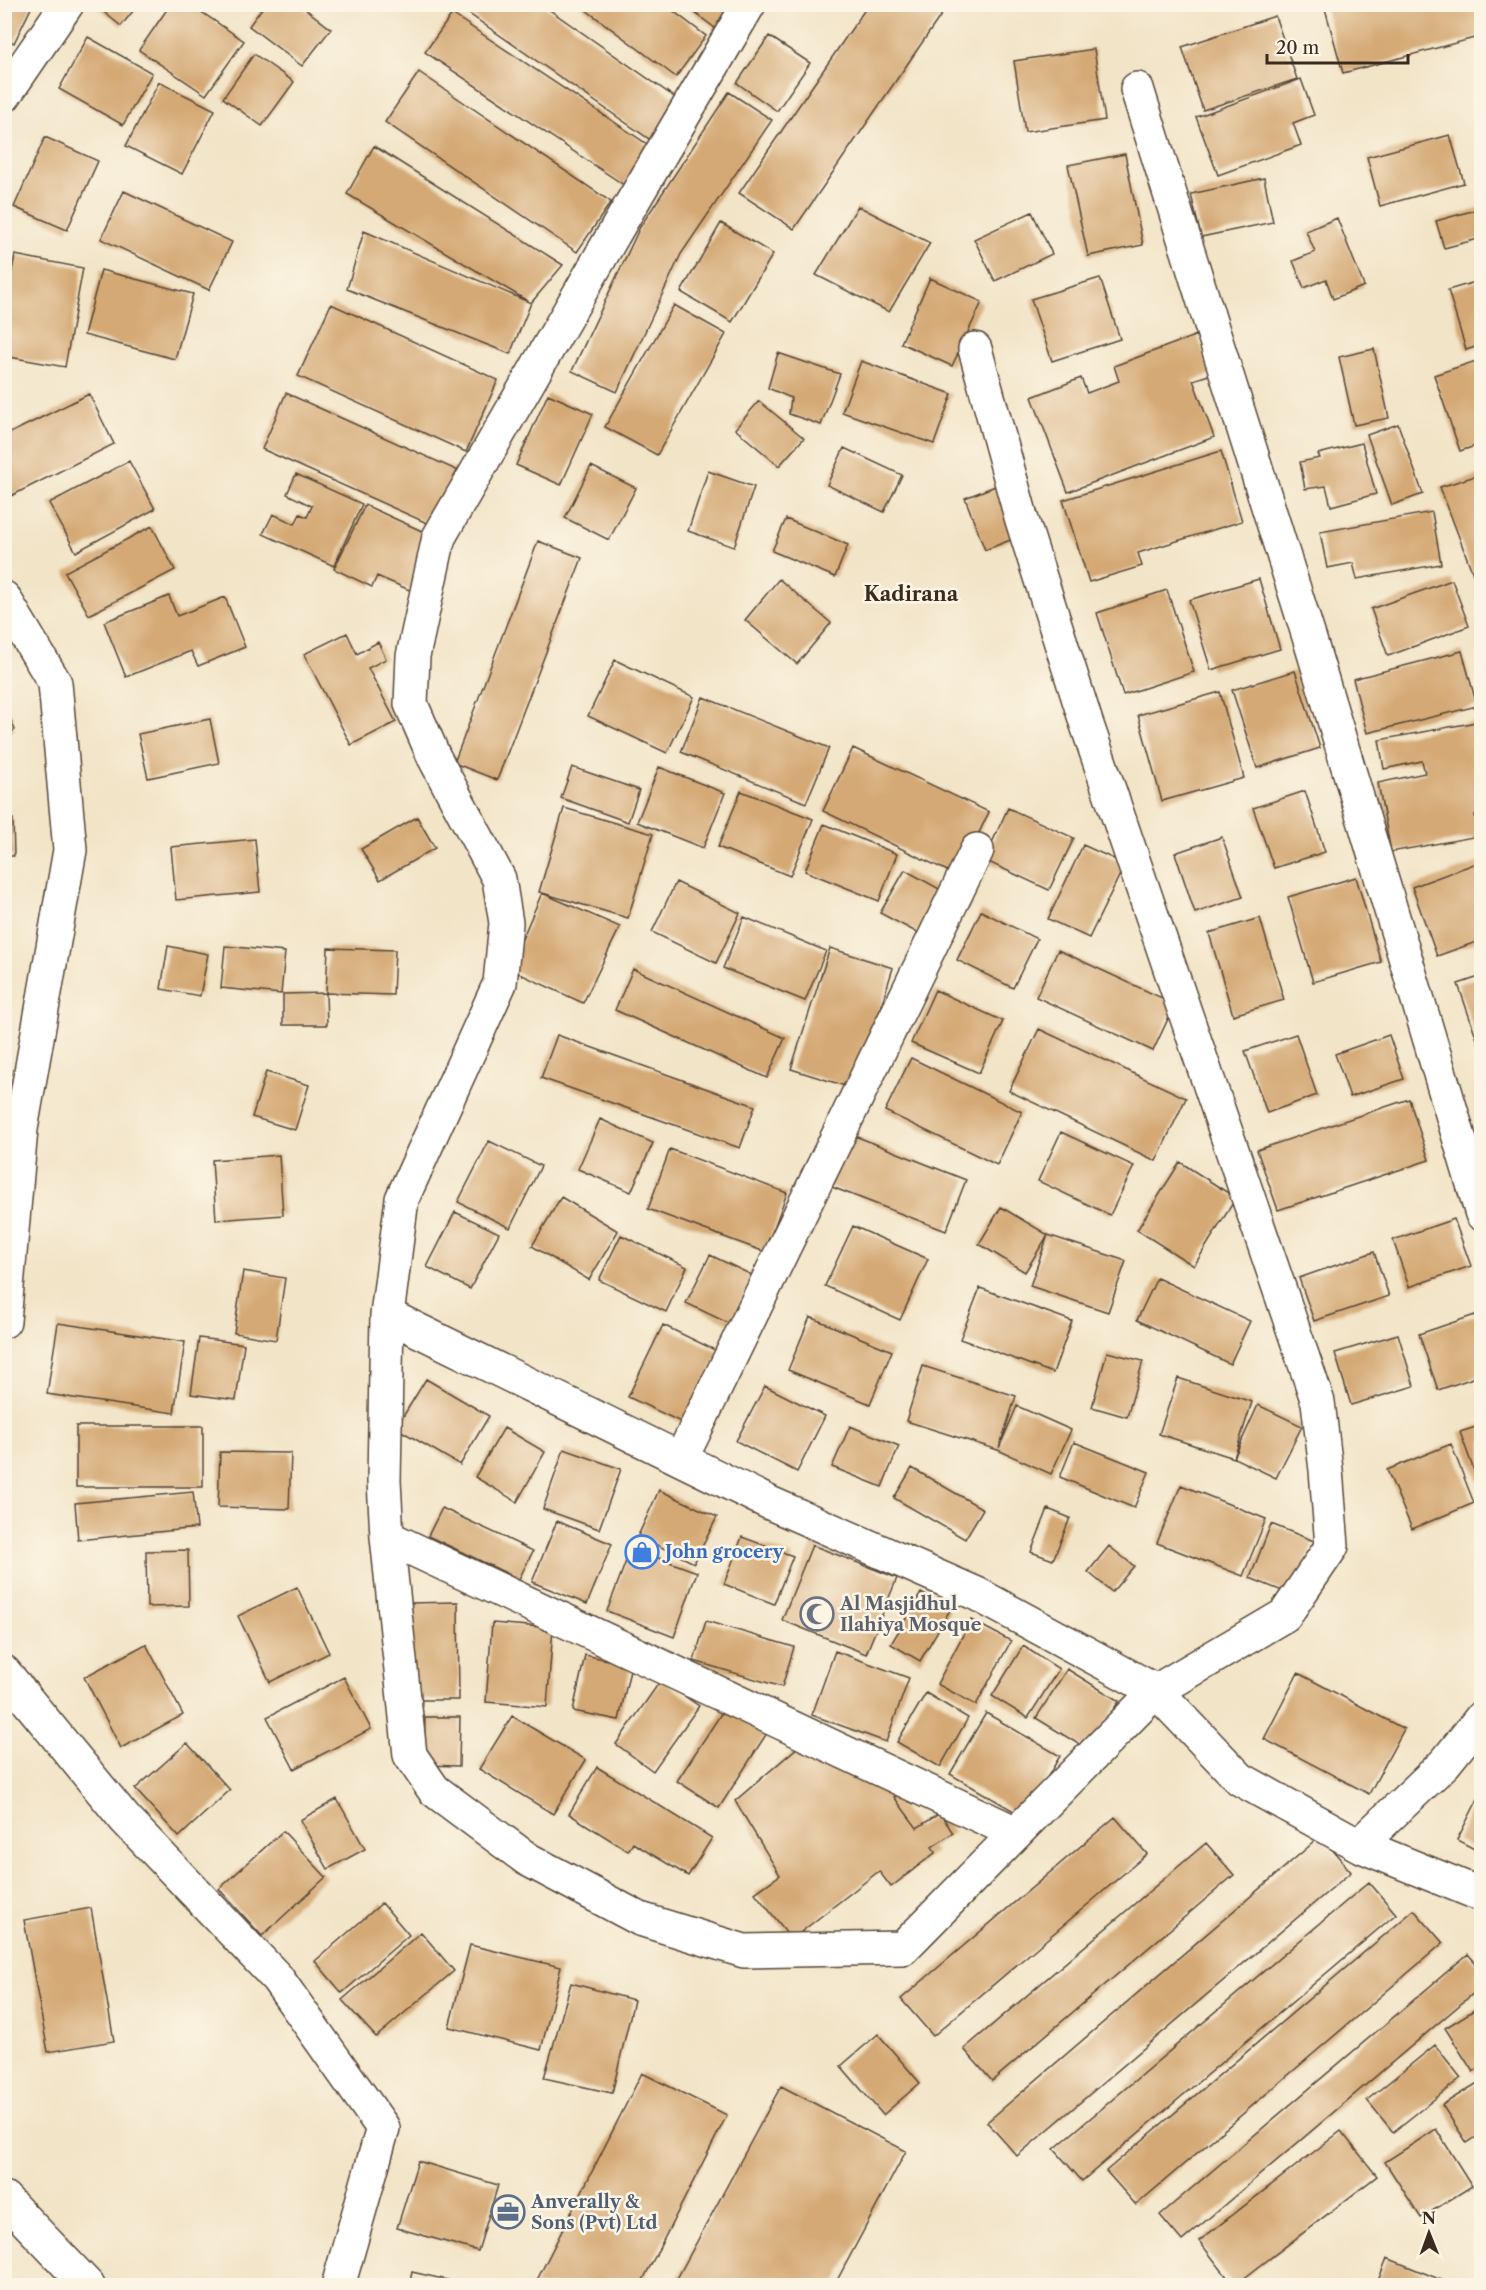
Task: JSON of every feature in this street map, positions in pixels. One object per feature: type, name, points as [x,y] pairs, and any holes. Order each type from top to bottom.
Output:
[{"type":"street","points":[[9,81],[67,4]]},
{"type":"street","points":[[749,4],[439,537],[413,656],[411,704],[434,756],[500,879],[506,923],[500,983],[402,1199],[387,1315],[384,1481],[387,1537],[410,1755],[434,1790],[527,1859],[640,1919],[744,1951],[903,1948],[1156,1691],[1286,1615],[1332,1546],[1318,1402],[1086,722],[1021,517],[975,349]]},
{"type":"street","points":[[1137,89],[1310,640],[1482,1214]]},
{"type":"street","points":[[4,598],[55,683],[70,850],[21,1129],[4,1321]]},
{"type":"street","points":[[681,1459],[976,850]]},
{"type":"street","points":[[387,1315],[770,1503],[977,1594],[1156,1691],[1240,1779],[1359,1845],[1482,1895]]},
{"type":"street","points":[[387,1537],[1016,1833]]},
{"type":"street","points":[[4,1672],[124,1819],[278,1978],[383,2128],[338,2286]]},
{"type":"street","points":[[1359,1845],[1445,1763],[1482,1717]]},
{"type":"street","points":[[4,2198],[88,2286]]},
{"type":"building","points":[[4,4],[33,4],[14,43],[4,38]]},
{"type":"building","points":[[265,4],[299,4],[331,29],[302,66],[249,26]]},
{"type":"building","points":[[465,4],[541,4],[680,101],[652,141],[462,9]]},
{"type":"building","points":[[578,4],[664,4],[706,36],[676,77]]},
{"type":"building","points":[[683,4],[738,4],[719,31]]},
{"type":"building","points":[[95,5],[138,5],[121,26]]},
{"type":"building","points":[[170,5],[191,5],[244,41],[206,95],[139,50]]},
{"type":"building","points":[[868,5],[948,5],[794,229],[739,193]]},
{"type":"building","points":[[1324,5],[1482,5],[1482,36],[1343,73]]},
{"type":"building","points":[[452,14],[650,146],[624,185],[425,52]]},
{"type":"building","points":[[1275,16],[1297,79],[1203,110],[1182,47]]},
{"type":"building","points":[[769,36],[810,63],[777,111],[737,83]]},
{"type":"building","points":[[88,37],[152,73],[123,125],[59,89]]},
{"type":"building","points":[[1094,49],[1105,120],[1025,132],[1014,61]]},
{"type":"building","points":[[254,54],[294,82],[262,126],[223,98]]},
{"type":"building","points":[[419,72],[611,202],[577,252],[385,122]]},
{"type":"building","points":[[1301,79],[1314,115],[1293,123],[1301,145],[1218,175],[1196,117]]},
{"type":"building","points":[[159,82],[215,110],[182,174],[126,146]]},
{"type":"building","points":[[729,92],[772,120],[681,254],[617,392],[572,371],[640,227]]},
{"type":"building","points":[[1450,135],[1464,183],[1380,206],[1367,157]]},
{"type":"building","points":[[45,137],[98,161],[67,230],[14,207]]},
{"type":"building","points":[[374,146],[563,265],[531,303],[347,194]]},
{"type":"building","points":[[1125,154],[1143,245],[1088,256],[1068,165]]},
{"type":"building","points":[[1264,178],[1273,222],[1201,237],[1191,194]]},
{"type":"building","points":[[124,191],[232,242],[209,290],[101,239]]},
{"type":"building","points":[[858,206],[930,243],[889,312],[816,275]]},
{"type":"building","points":[[1482,208],[1482,238],[1444,248],[1436,221]]},
{"type":"building","points":[[1032,212],[1052,254],[995,281],[974,239]]},
{"type":"building","points":[[1337,218],[1364,286],[1333,299],[1326,279],[1304,288],[1293,261],[1315,252],[1306,231]]},
{"type":"building","points":[[721,223],[773,254],[732,322],[681,292]]},
{"type":"building","points":[[364,231],[531,303],[510,354],[347,289]]},
{"type":"building","points":[[15,255],[83,268],[65,367],[4,356],[4,311]]},
{"type":"building","points":[[101,270],[193,294],[175,359],[84,335]]},
{"type":"building","points":[[930,278],[982,302],[952,366],[901,343]]},
{"type":"building","points":[[1100,278],[1120,339],[1052,361],[1031,299]]},
{"type":"building","points":[[1482,280],[1482,345],[1466,350],[1448,290]]},
{"type":"building","points":[[331,304],[498,380],[466,452],[298,376]]},
{"type":"building","points":[[674,305],[726,334],[657,455],[605,427]]},
{"type":"building","points":[[1197,335],[1212,374],[1193,380],[1214,437],[1068,492],[1032,397],[1081,378],[1087,393],[1119,381],[1114,366]]},
{"type":"building","points":[[1374,349],[1389,418],[1354,425],[1339,357]]},
{"type":"building","points":[[778,353],[840,374],[821,425],[789,414],[791,398],[768,388]]},
{"type":"building","points":[[1482,359],[1482,444],[1460,451],[1434,375]]},
{"type":"building","points":[[861,361],[952,394],[934,444],[842,412]]},
{"type":"building","points":[[286,393],[463,473],[438,528],[262,449]]},
{"type":"building","points":[[89,394],[114,444],[7,498],[4,494],[4,436]]},
{"type":"building","points":[[548,394],[593,414],[561,485],[516,465]]},
{"type":"building","points":[[759,401],[804,438],[779,466],[735,429]]},
{"type":"building","points":[[1398,424],[1423,494],[1392,505],[1367,435]]},
{"type":"building","points":[[1362,443],[1376,494],[1331,506],[1326,486],[1305,489],[1300,462],[1320,458],[1318,454]]},
{"type":"building","points":[[844,448],[902,475],[884,512],[827,485]]},
{"type":"building","points":[[1221,451],[1242,521],[1138,553],[1142,566],[1089,582],[1063,500]]},
{"type":"building","points":[[129,461],[155,509],[76,552],[49,503]]},
{"type":"building","points":[[591,466],[636,488],[609,540],[565,518]]},
{"type":"building","points":[[708,471],[754,487],[734,547],[688,531]]},
{"type":"building","points":[[296,474],[362,504],[334,566],[263,534],[273,514],[295,524],[300,514],[307,517],[312,506],[287,494]]},
{"type":"building","points":[[1482,474],[1482,595],[1481,595],[1440,487]]},
{"type":"building","points":[[1003,483],[1023,535],[985,550],[965,498]]},
{"type":"building","points":[[365,505],[437,538],[414,592],[377,576],[372,587],[334,569]]},
{"type":"building","points":[[1432,512],[1441,564],[1357,579],[1353,563],[1327,568],[1320,532]]},
{"type":"building","points":[[786,519],[848,545],[835,577],[772,551]]},
{"type":"building","points":[[152,526],[175,570],[89,615],[65,572]]},
{"type":"building","points":[[538,541],[582,558],[497,780],[454,763]]},
{"type":"building","points":[[779,579],[831,623],[797,664],[745,620]]},
{"type":"building","points":[[1259,579],[1280,649],[1211,670],[1189,600]]},
{"type":"building","points":[[1452,580],[1469,626],[1388,656],[1371,609]]},
{"type":"building","points":[[1167,590],[1194,672],[1123,695],[1097,613]]},
{"type":"building","points":[[169,596],[177,616],[225,597],[245,647],[198,666],[191,651],[126,677],[104,622]]},
{"type":"building","points":[[347,633],[357,654],[378,642],[386,659],[368,668],[396,722],[351,745],[304,654]]},
{"type":"building","points":[[1462,651],[1477,706],[1367,733],[1353,679]]},
{"type":"building","points":[[615,660],[694,697],[667,753],[588,716]]},
{"type":"building","points":[[1295,671],[1320,748],[1257,768],[1232,690]]},
{"type":"building","points":[[1220,692],[1244,778],[1162,801],[1138,715]]},
{"type":"building","points":[[703,697],[829,748],[806,803],[681,752]]},
{"type":"building","points":[[4,703],[15,730],[4,734]]},
{"type":"building","points":[[210,719],[219,763],[148,778],[138,734]]},
{"type":"building","points":[[1482,721],[1482,813],[1475,815],[1479,836],[1391,852],[1378,783],[1425,773],[1422,761],[1384,769],[1379,740]]},
{"type":"building","points":[[853,748],[989,812],[958,876],[823,811]]},
{"type":"building","points":[[572,767],[639,790],[628,822],[561,798]]},
{"type":"building","points":[[659,767],[725,793],[703,848],[637,822]]},
{"type":"building","points":[[741,791],[813,819],[790,876],[718,847]]},
{"type":"building","points":[[1305,791],[1325,852],[1274,868],[1253,808]]},
{"type":"building","points":[[564,808],[653,834],[628,918],[539,892]]},
{"type":"building","points":[[1008,808],[1074,838],[1049,890],[984,860]]},
{"type":"building","points":[[417,817],[435,848],[380,880],[361,849]]},
{"type":"building","points":[[4,819],[13,819],[14,856],[4,856]]},
{"type":"building","points":[[824,824],[897,854],[879,901],[805,871]]},
{"type":"building","points":[[1222,837],[1243,897],[1195,913],[1175,853]]},
{"type":"building","points":[[255,839],[260,892],[176,900],[171,847]]},
{"type":"building","points":[[1083,845],[1125,864],[1089,938],[1048,919]]},
{"type":"building","points":[[1482,861],[1482,940],[1437,956],[1412,887]]},
{"type":"building","points":[[905,870],[952,896],[929,939],[880,913]]},
{"type":"building","points":[[1356,877],[1381,962],[1313,982],[1288,897]]},
{"type":"building","points":[[676,882],[740,913],[716,963],[652,932]]},
{"type":"building","points":[[542,893],[620,927],[583,1003],[509,969]]},
{"type":"building","points":[[981,911],[1037,939],[1013,988],[957,960]]},
{"type":"building","points":[[744,917],[826,951],[805,1001],[723,968]]},
{"type":"building","points":[[1260,918],[1284,1000],[1233,1015],[1209,933]]},
{"type":"building","points":[[168,946],[208,954],[200,996],[161,989]]},
{"type":"building","points":[[225,946],[285,952],[281,994],[221,988]]},
{"type":"building","points":[[328,948],[395,950],[393,995],[326,993]]},
{"type":"building","points":[[830,948],[893,968],[855,1089],[791,1069]]},
{"type":"building","points":[[1058,950],[1175,1004],[1153,1051],[1036,997]]},
{"type":"building","points":[[633,969],[785,1038],[767,1078],[615,1010]]},
{"type":"building","points":[[1482,976],[1482,1051],[1481,1051],[1458,984]]},
{"type":"building","points":[[935,990],[1003,1021],[979,1073],[911,1043]]},
{"type":"building","points":[[326,993],[327,1025],[283,1025],[283,994]]},
{"type":"building","points":[[1039,1029],[1186,1098],[1156,1161],[1009,1091]]},
{"type":"building","points":[[1296,1034],[1317,1095],[1267,1113],[1245,1051]]},
{"type":"building","points":[[557,1035],[755,1106],[740,1148],[541,1078]]},
{"type":"building","points":[[1389,1035],[1404,1079],[1350,1097],[1335,1054]]},
{"type":"building","points":[[911,1058],[1022,1112],[997,1165],[885,1111]]},
{"type":"building","points":[[266,1072],[309,1085],[295,1130],[252,1117]]},
{"type":"building","points":[[4,1078],[10,1079],[5,1099],[4,1098]]},
{"type":"building","points":[[1409,1099],[1429,1160],[1278,1210],[1257,1150]]},
{"type":"building","points":[[600,1119],[653,1143],[631,1192],[578,1169]]},
{"type":"building","points":[[845,1132],[966,1180],[946,1231],[824,1184]]},
{"type":"building","points":[[1061,1132],[1134,1166],[1110,1215],[1038,1181]]},
{"type":"building","points":[[489,1141],[541,1166],[510,1228],[458,1202]]},
{"type":"building","points":[[670,1149],[787,1193],[765,1252],[648,1209]]},
{"type":"building","points":[[279,1155],[283,1215],[216,1220],[212,1160]]},
{"type":"building","points":[[1180,1162],[1236,1198],[1194,1266],[1137,1230]]},
{"type":"building","points":[[561,1197],[618,1231],[589,1280],[532,1246]]},
{"type":"building","points":[[1001,1207],[1048,1235],[1025,1272],[979,1244]]},
{"type":"building","points":[[455,1212],[499,1233],[470,1289],[427,1267]]},
{"type":"building","points":[[1454,1219],[1471,1266],[1409,1287],[1393,1240]]},
{"type":"building","points":[[853,1226],[928,1259],[900,1320],[825,1286]]},
{"type":"building","points":[[621,1235],[687,1267],[666,1312],[599,1280]]},
{"type":"building","points":[[1048,1235],[1126,1261],[1108,1312],[1030,1286]]},
{"type":"building","points":[[1374,1252],[1389,1296],[1314,1321],[1299,1278]]},
{"type":"building","points":[[710,1255],[754,1276],[730,1324],[686,1303]]},
{"type":"building","points":[[243,1271],[285,1278],[276,1340],[234,1333]]},
{"type":"building","points":[[1157,1278],[1250,1321],[1230,1364],[1137,1320]]},
{"type":"building","points":[[980,1288],[1072,1321],[1053,1373],[960,1339]]},
{"type":"building","points":[[1475,1315],[1482,1333],[1482,1375],[1438,1390],[1419,1334]]},
{"type":"building","points":[[810,1317],[892,1351],[870,1404],[788,1370]]},
{"type":"building","points":[[58,1323],[185,1342],[174,1413],[47,1394]]},
{"type":"building","points":[[663,1325],[719,1352],[685,1424],[628,1397]]},
{"type":"building","points":[[1398,1334],[1414,1386],[1351,1405],[1335,1353]]},
{"type":"building","points":[[199,1338],[244,1344],[236,1400],[191,1394]]},
{"type":"building","points":[[1107,1352],[1143,1361],[1127,1417],[1092,1407]]},
{"type":"building","points":[[923,1366],[1016,1396],[999,1448],[1017,1406],[1071,1430],[1051,1474],[998,1450],[906,1421]]},
{"type":"building","points":[[1178,1378],[1252,1402],[1234,1458],[1159,1434]]},
{"type":"building","points":[[426,1379],[489,1416],[460,1465],[396,1428]]},
{"type":"building","points":[[765,1386],[825,1416],[797,1472],[736,1441]]},
{"type":"building","points":[[1258,1405],[1302,1426],[1276,1478],[1234,1458]]},
{"type":"building","points":[[1482,1425],[1482,1490],[1481,1490],[1460,1432]]},
{"type":"building","points":[[76,1426],[203,1426],[203,1487],[76,1487]]},
{"type":"building","points":[[850,1426],[899,1446],[882,1487],[832,1467]]},
{"type":"building","points":[[504,1428],[545,1452],[517,1502],[475,1477]]},
{"type":"building","points":[[1074,1442],[1149,1472],[1134,1508],[1060,1477]]},
{"type":"building","points":[[1451,1444],[1474,1503],[1412,1529],[1387,1470]]},
{"type":"building","points":[[564,1449],[621,1469],[599,1529],[543,1509]]},
{"type":"building","points":[[220,1452],[291,1453],[289,1509],[218,1507]]},
{"type":"building","points":[[912,1468],[983,1509],[965,1539],[894,1498]]},
{"type":"building","points":[[1181,1485],[1266,1519],[1243,1576],[1157,1543]]},
{"type":"building","points":[[659,1490],[717,1517],[694,1563],[638,1536]]},
{"type":"building","points":[[193,1492],[197,1528],[78,1540],[75,1503]]},
{"type":"building","points":[[442,1508],[533,1551],[519,1579],[428,1536]]},
{"type":"building","points":[[1048,1509],[1070,1518],[1053,1560],[1031,1552]]},
{"type":"building","points":[[557,1521],[612,1544],[587,1604],[532,1582]]},
{"type":"building","points":[[1271,1524],[1314,1541],[1292,1595],[1250,1578]]},
{"type":"building","points":[[742,1537],[793,1556],[774,1604],[724,1584]]},
{"type":"building","points":[[812,1545],[897,1578],[866,1654],[782,1620]]},
{"type":"building","points":[[1109,1546],[1134,1566],[1112,1592],[1088,1572]]},
{"type":"building","points":[[631,1548],[697,1572],[674,1637],[607,1611]]},
{"type":"building","points":[[188,1550],[189,1606],[147,1607],[146,1551]]},
{"type":"building","points":[[297,1587],[329,1653],[270,1682],[238,1616]]},
{"type":"building","points":[[921,1593],[950,1610],[920,1661],[891,1644]]},
{"type":"building","points":[[458,1602],[459,1700],[410,1700],[408,1603]]},
{"type":"building","points":[[971,1620],[1011,1641],[976,1705],[937,1684]]},
{"type":"building","points":[[706,1621],[794,1647],[782,1687],[694,1661]]},
{"type":"building","points":[[492,1623],[553,1628],[547,1707],[486,1702]]},
{"type":"building","points":[[146,1644],[183,1715],[121,1748],[84,1677]]},
{"type":"building","points":[[1023,1646],[1059,1669],[1028,1718],[992,1696]]},
{"type":"building","points":[[835,1651],[909,1678],[886,1742],[812,1715]]},
{"type":"building","points":[[585,1655],[631,1665],[619,1720],[573,1711]]},
{"type":"building","points":[[1067,1669],[1119,1701],[1088,1750],[1036,1718]]},
{"type":"building","points":[[1298,1673],[1404,1729],[1369,1794],[1264,1739]]},
{"type":"building","points":[[344,1677],[371,1729],[294,1769],[267,1717]]},
{"type":"building","points":[[661,1680],[699,1706],[653,1771],[616,1744]]},
{"type":"building","points":[[926,1693],[968,1718],[940,1767],[897,1742]]},
{"type":"building","points":[[728,1703],[769,1730],[719,1808],[677,1781]]},
{"type":"building","points":[[986,1713],[1060,1756],[1024,1817],[950,1774]]},
{"type":"building","points":[[512,1716],[586,1760],[553,1814],[479,1769]]},
{"type":"building","points":[[425,1717],[460,1717],[459,1766],[424,1765]]},
{"type":"building","points":[[805,1741],[899,1794],[894,1797],[917,1828],[940,1813],[953,1833],[932,1847],[936,1852],[891,1887],[879,1871],[792,1939],[755,1893],[780,1875],[735,1801]]},
{"type":"building","points":[[187,1743],[230,1790],[179,1837],[135,1789]]},
{"type":"building","points":[[597,1767],[712,1838],[688,1876],[633,1843],[628,1851],[569,1814]]},
{"type":"building","points":[[1482,1791],[1482,1853],[1457,1840]]},
{"type":"building","points":[[337,1799],[365,1849],[328,1869],[300,1820]]},
{"type":"building","points":[[1115,1817],[1147,1854],[933,2036],[901,1999]]},
{"type":"building","points":[[283,1831],[326,1877],[262,1936],[219,1889]]},
{"type":"building","points":[[1321,1836],[1351,1872],[1017,2156],[987,2122]]},
{"type":"building","points":[[1206,1843],[1234,1875],[992,2081],[964,2049]]},
{"type":"building","points":[[1369,1882],[1396,1914],[1082,2181],[1054,2149]]},
{"type":"building","points":[[382,1903],[409,1935],[342,1993],[315,1961]]},
{"type":"building","points":[[91,1908],[114,2041],[48,2052],[24,1920]]},
{"type":"building","points":[[1414,1910],[1443,1943],[1136,2205],[1106,2171]]},
{"type":"building","points":[[421,1932],[454,1971],[376,2037],[342,2000]]},
{"type":"building","points":[[470,1945],[561,1967],[541,2050],[449,2027]]},
{"type":"building","points":[[1468,1954],[1482,1970],[1482,1986],[1182,2241],[1160,2215]]},
{"type":"building","points":[[571,1983],[634,2000],[612,2093],[544,2078]]},
{"type":"building","points":[[1482,2005],[1482,2071],[1479,2068],[1473,2072],[1445,2028]]},
{"type":"building","points":[[878,2034],[920,2083],[883,2115],[841,2066]]},
{"type":"building","points":[[1435,2045],[1461,2078],[1393,2132],[1367,2100]]},
{"type":"building","points":[[642,2073],[727,2115],[640,2286],[534,2286]]},
{"type":"building","points":[[1479,2082],[1482,2086],[1482,2133],[1467,2143],[1442,2105]]},
{"type":"building","points":[[781,2086],[906,2151],[834,2286],[673,2286]]},
{"type":"building","points":[[1436,2129],[1472,2186],[1421,2218],[1385,2162]]},
{"type":"building","points":[[1341,2131],[1377,2176],[1234,2286],[1199,2241]]},
{"type":"building","points":[[418,2161],[498,2185],[478,2251],[397,2228]]},
{"type":"building","points":[[1387,2258],[1454,2285],[1454,2286],[1376,2286]]},
{"type":"building","points":[[412,2272],[470,2285],[470,2286],[409,2286]]},
{"type":"place","name":"John grocery","points":[[642,1552]]},
{"type":"place","name":"Al Masjidhul Ilahiya Mosque","points":[[817,1614]]},
{"type":"place","name":"Anverally & Sons (Pvt) Ltd","points":[[508,2212]]},
{"type":"district","name":"Kadirana","points":[[911,594]]}]
